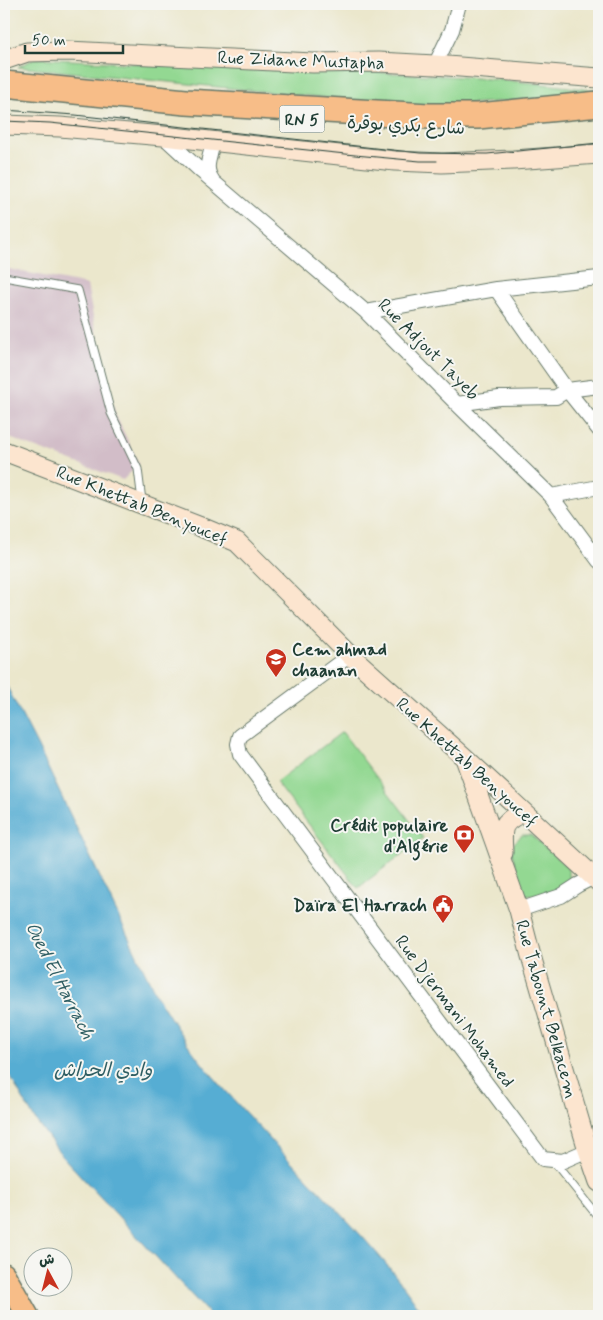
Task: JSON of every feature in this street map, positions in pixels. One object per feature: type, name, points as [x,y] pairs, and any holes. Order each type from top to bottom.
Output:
[{"type":"highway","name":"شارع بكري بوقرة","points":[[8,93],[428,116],[478,116],[599,104]]},
{"type":"highway","name":"شارع بكري بوقرة","points":[[8,93],[417,128],[456,129],[492,127],[599,117]]},
{"type":"main road","points":[[4,1274],[28,1316]]},
{"type":"street","points":[[435,65],[452,30],[459,4]]},
{"type":"street","name":"Rue Zidane Mustapha","points":[[4,60],[27,52],[68,51],[313,62],[378,62],[599,78]]},
{"type":"street","points":[[4,125],[60,127],[163,136],[350,157],[414,162],[442,163],[513,160],[599,154]]},
{"type":"street","name":"Rue Adjout Tayeb","points":[[163,136],[366,312],[551,496],[599,561]]},
{"type":"street","points":[[212,142],[208,166],[210,177],[214,182]]},
{"type":"street","points":[[366,312],[496,289],[599,278]]},
{"type":"street","points":[[496,289],[567,390],[599,430]]},
{"type":"street","points":[[457,404],[499,398],[556,397],[567,390],[599,386]]},
{"type":"street","name":"Rue Khettab Benyoucef","points":[[4,451],[201,526],[237,542],[350,655],[464,757],[596,880]]},
{"type":"street","points":[[551,496],[599,487]]},
{"type":"street","name":"Rue Djermani Mohamed","points":[[350,655],[240,736],[238,744],[240,754],[543,1159],[552,1160]]},
{"type":"street","points":[[464,757],[504,864]]},
{"type":"street","points":[[484,814],[486,803],[489,799],[492,796],[502,794]]},
{"type":"street","points":[[504,864],[502,838],[505,824],[512,817],[523,812]]},
{"type":"street","name":"Rue Tabount Belkacem","points":[[504,864],[599,1182]]},
{"type":"street","points":[[519,910],[561,896],[578,885],[596,880]]},
{"type":"street","points":[[552,1160],[562,1161],[588,1150]]},
{"type":"lane","points":[[4,277],[78,290],[111,414],[138,469],[142,504]]},
{"type":"lane","points":[[552,1160],[599,1218]]},
{"type":"shaded area","points":[[4,268],[87,285],[102,365],[116,416],[139,464],[123,480],[4,436]]},
{"type":"green space","points":[[36,58],[466,77],[598,91],[568,97],[419,107],[18,67]]},
{"type":"green space","points":[[342,732],[423,838],[358,888],[276,782]]},
{"type":"green space","points":[[522,835],[531,835],[567,867],[570,878],[568,886],[558,890],[527,896],[524,892],[512,853],[514,843]]},
{"type":"water","name":"وادي الحراش","points":[[4,681],[38,747],[156,995],[180,1033],[199,1060],[236,1102],[380,1257],[424,1316],[211,1316],[63,1157],[34,1118],[4,1066]]},
{"type":"tram line","points":[[4,110],[75,115],[420,153],[487,154],[599,143]]},
{"type":"tram line","points":[[4,121],[50,123],[355,155],[437,161]]},
{"type":"place","name":"Cem ahmad chaanan","points":[[276,678]]},
{"type":"place","name":"Crédit populaire d'Algérie","points":[[464,854]]},
{"type":"place","name":"Daïra El Harrach","points":[[443,924]]},
{"type":"water label","name":"Oued El Harrach","points":[[61,980]]}]
